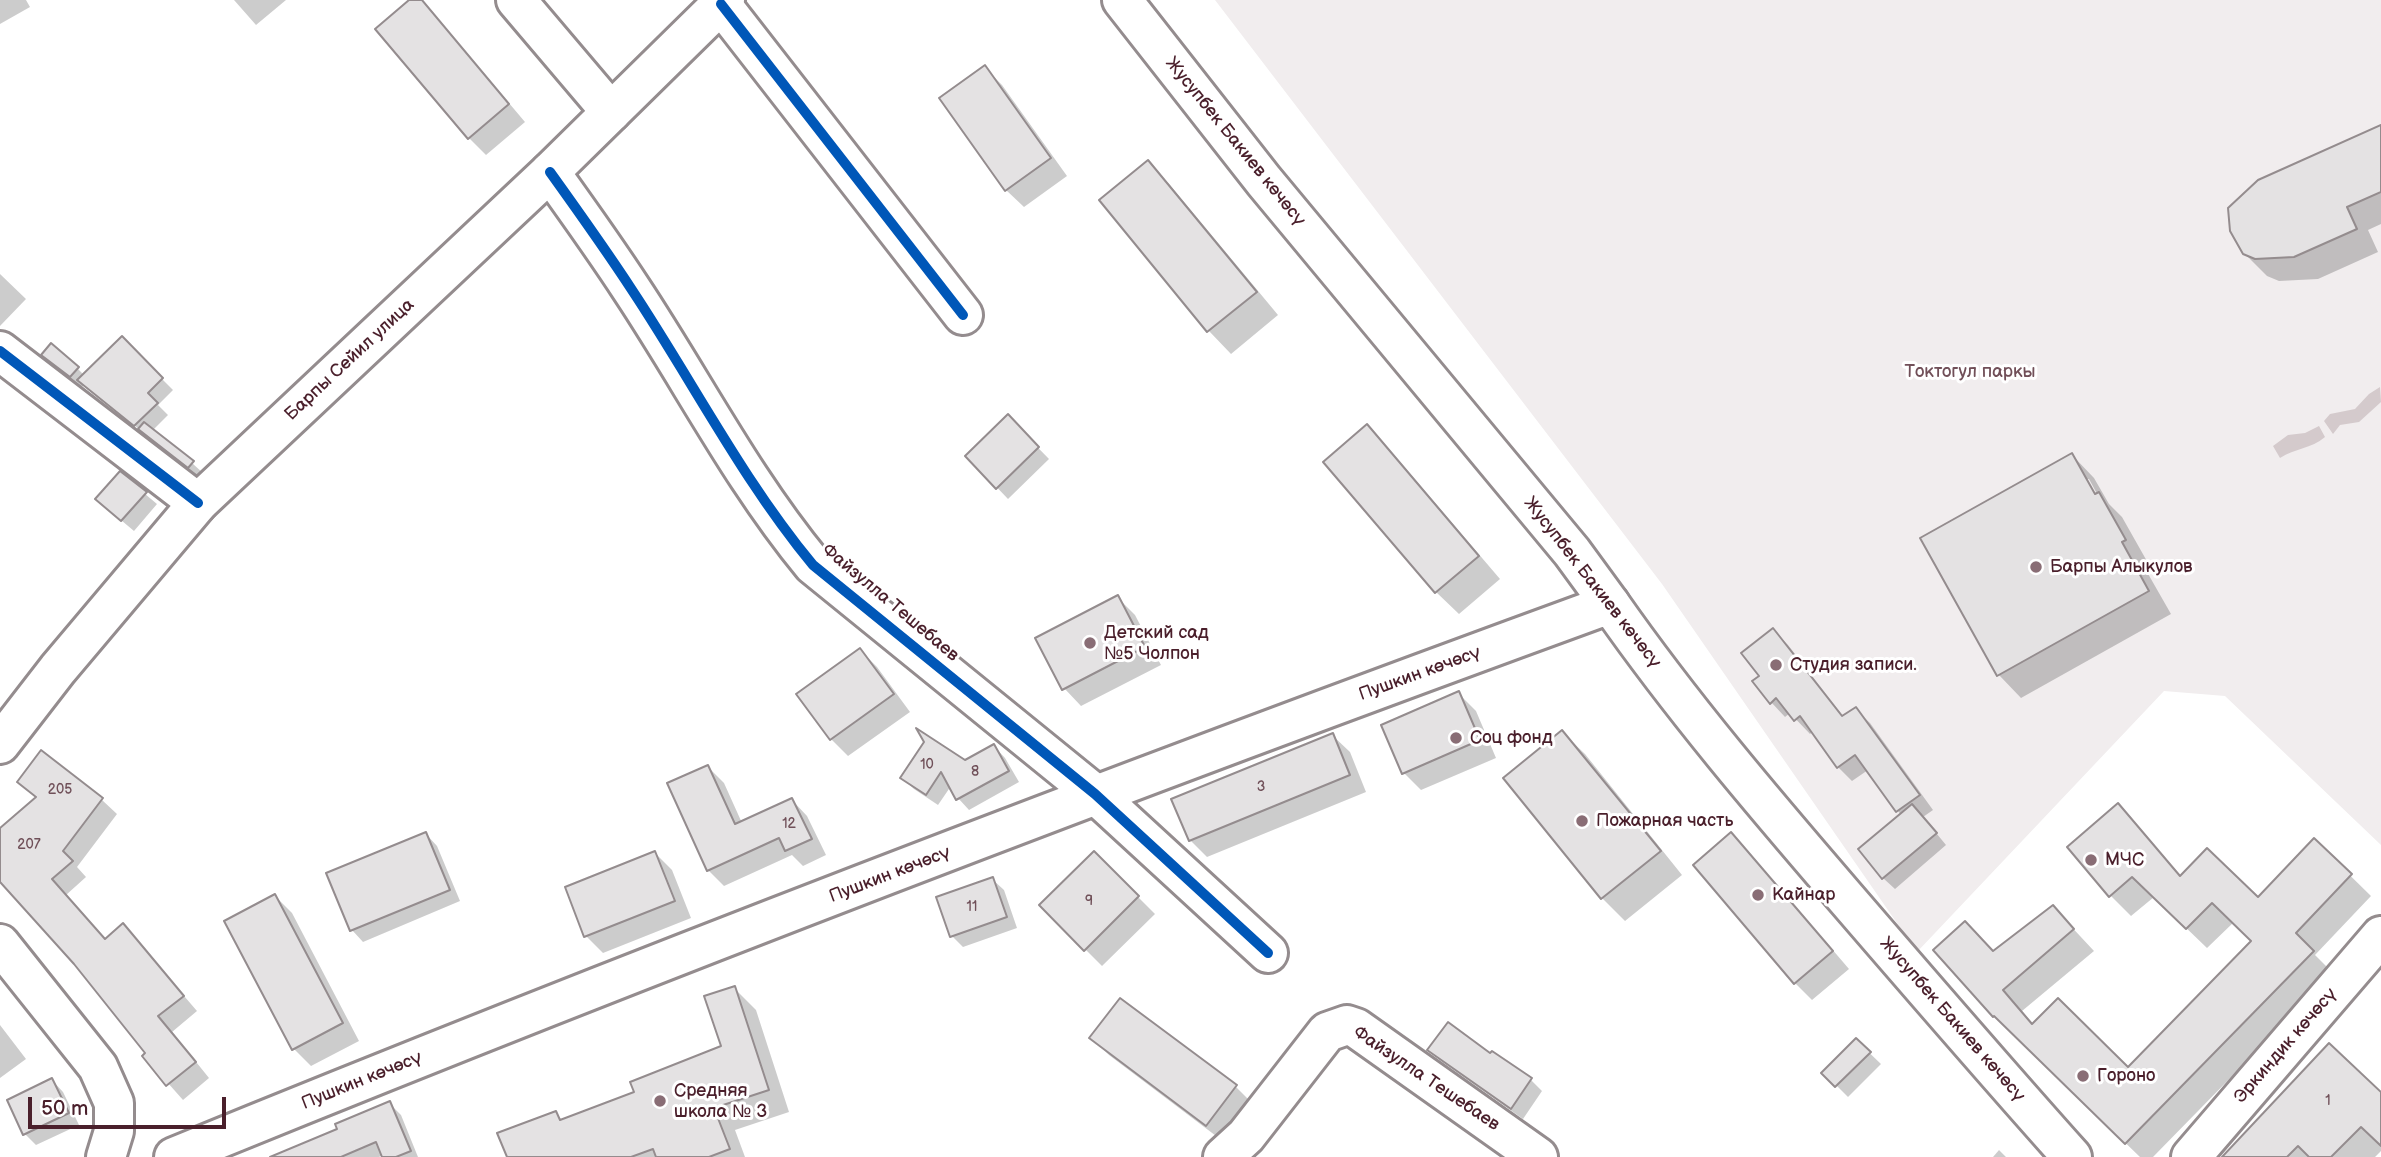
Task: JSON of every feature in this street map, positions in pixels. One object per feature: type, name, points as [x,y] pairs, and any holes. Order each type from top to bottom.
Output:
[{"type":"main road","points":[[516,0],[611,112]]},
{"type":"main road","name":"Жусупбек Бакиев көчөсү","points":[[1122,0],[1273,191],[1572,552],[1639,645],[1762,801],[2072,1157]]},
{"type":"main road","points":[[723,2],[964,315]]},
{"type":"main road","name":"Барпы Сейил улица","points":[[0,744],[58,668],[198,503],[550,172],[723,2]]},
{"type":"main road","name":"Файзулла Тешебаев","points":[[550,172],[633,290],[750,482],[813,565],[1096,794],[1268,953]]},
{"type":"main road","points":[[0,351],[198,503]]},
{"type":"main road","name":"Пушкин көчөсү","points":[[174,1157],[672,958],[1096,794],[1610,604]]},
{"type":"main road","name":"Эркиндик көчөсү","points":[[2190,1157],[2381,936]]},
{"type":"main road","points":[[0,944],[97,1067],[114,1103],[114,1131],[106,1157]]},
{"type":"main road","name":"Файзулла Тешебаев","points":[[1223,1157],[1246,1136],[1327,1032],[1347,1025],[1356,1028],[1538,1157]]},
{"type":"green space","name":"Токтогул паркы","points":[[1215,0],[2381,0],[2381,845],[2225,696],[2164,691],[1917,952],[1662,584]]},
{"type":"shaded area","points":[[2380,387],[2381,402],[2359,422],[2340,425],[2333,434],[2324,421],[2330,414],[2355,409]]},
{"type":"shaded area","points":[[2319,426],[2325,437],[2280,458],[2273,446],[2288,435],[2305,433]]},
{"type":"building","points":[[409,0],[422,0],[509,104],[468,139],[375,29]]},
{"type":"building","points":[[985,65],[1051,158],[1005,191],[939,98]]},
{"type":"building","points":[[2381,125],[2381,192],[2347,207],[2357,229],[2294,257],[2255,259],[2243,254],[2230,231],[2228,208],[2258,180]]},
{"type":"building","points":[[1148,160],[1257,292],[1207,332],[1099,200]]},
{"type":"building","points":[[122,336],[163,378],[148,393],[158,403],[134,426],[77,380]]},
{"type":"building","points":[[51,343],[79,367],[70,377],[41,355]]},
{"type":"building","points":[[1008,414],[1039,447],[996,489],[965,456]]},
{"type":"building","points":[[144,422],[194,461],[188,468],[138,429]]},
{"type":"building","points":[[1367,424],[1479,556],[1435,593],[1323,462]]},
{"type":"building","name":"Барпы Алыкулов","points":[[2072,453],[2095,494],[2099,492],[2126,540],[2122,542],[2149,591],[1997,676],[1920,538]]},
{"type":"building","points":[[120,471],[147,492],[121,521],[95,499]]},
{"type":"building","name":"Детский сад №5 Чолпон","points":[[1118,595],[1145,647],[1062,690],[1035,638]]},
{"type":"building","points":[[1773,628],[1842,716],[1856,707],[1920,795],[1896,812],[1855,755],[1837,768],[1800,716],[1794,721],[1776,698],[1770,704],[1752,681],[1759,676],[1741,653]]},
{"type":"building","points":[[860,648],[894,694],[830,740],[796,694]]},
{"type":"building","points":[[1459,691],[1480,740],[1402,774],[1381,725]]},
{"type":"building","points":[[916,728],[965,760],[994,744],[1009,771],[956,800],[941,772],[926,795],[900,778],[924,742]]},
{"type":"building","points":[[1562,730],[1661,851],[1601,899],[1503,778]]},
{"type":"building","points":[[1333,733],[1350,775],[1189,841],[1171,799]]},
{"type":"building","points":[[41,750],[103,798],[63,851],[73,861],[52,879],[105,939],[123,923],[184,996],[158,1016],[196,1062],[166,1086],[142,1056],[145,1053],[74,964],[0,882],[0,828],[36,797],[17,782]]},
{"type":"building","points":[[708,765],[735,824],[792,798],[812,839],[785,851],[779,838],[707,871],[667,783]]},
{"type":"building","points":[[2118,803],[2180,876],[2207,848],[2258,897],[2314,838],[2352,874],[2296,933],[2314,951],[2125,1144],[1993,1017],[1933,950],[1965,921],[1993,951],[2053,905],[2074,929],[2003,990],[2032,1024],[2058,998],[2128,1067],[2251,941],[2212,903],[2186,929],[2132,877],[2109,897],[2067,847]]},
{"type":"building","points":[[1912,804],[1937,833],[1882,879],[1858,849]]},
{"type":"building","points":[[426,832],[450,890],[350,931],[326,873]]},
{"type":"building","points":[[1731,832],[1833,951],[1794,984],[1693,865]]},
{"type":"building","points":[[655,851],[675,901],[584,937],[565,887]]},
{"type":"building","points":[[1094,851],[1139,896],[1084,951],[1039,905]]},
{"type":"building","points":[[993,877],[1007,917],[950,937],[936,897]]},
{"type":"building","points":[[275,894],[343,1023],[292,1050],[224,921]]},
{"type":"building","name":"Средняя школа № 3","points":[[735,986],[769,1090],[714,1108],[730,1149],[709,1157],[656,1157],[653,1149],[631,1157],[507,1157],[497,1133],[556,1111],[560,1120],[634,1092],[630,1082],[721,1046],[704,996]]},
{"type":"building","points":[[1120,998],[1237,1085],[1206,1126],[1089,1038]]},
{"type":"building","points":[[1448,1022],[1490,1053],[1492,1051],[1532,1078],[1511,1109],[1427,1050]]},
{"type":"building","points":[[1856,1038],[1871,1052],[1835,1087],[1821,1073]]},
{"type":"building","points":[[2329,1043],[2381,1092],[2381,1146],[2361,1127],[2331,1157],[2309,1157],[2298,1146],[2287,1157],[2222,1157]]},
{"type":"building","points":[[52,1078],[69,1113],[23,1135],[7,1100]]},
{"type":"building","points":[[390,1101],[411,1151],[396,1157],[382,1157],[376,1142],[341,1157],[270,1157],[337,1129],[335,1124]]},
{"type":"cycle path","points":[[721,4],[963,315]]},
{"type":"cycle path","points":[[550,172],[632,290],[763,499],[813,565],[1095,794],[1268,953]]},
{"type":"cycle path","points":[[0,351],[198,503]]},
{"type":"place","name":"Барпы Алыкулов","points":[[2036,567]]},
{"type":"place","name":"Детский сад №5 Чолпон","points":[[1090,643]]},
{"type":"place","name":"Студия записи.","points":[[1776,665]]},
{"type":"place","name":"Соц фонд","points":[[1456,738]]},
{"type":"place","name":"Пожарная часть","points":[[1582,821]]},
{"type":"place","name":"МЧС","points":[[2091,860]]},
{"type":"place","name":"Кайнар","points":[[1758,895]]},
{"type":"place","name":"Гороно","points":[[2083,1076]]},
{"type":"place","name":"Средняя школа № 3","points":[[660,1101]]}]
